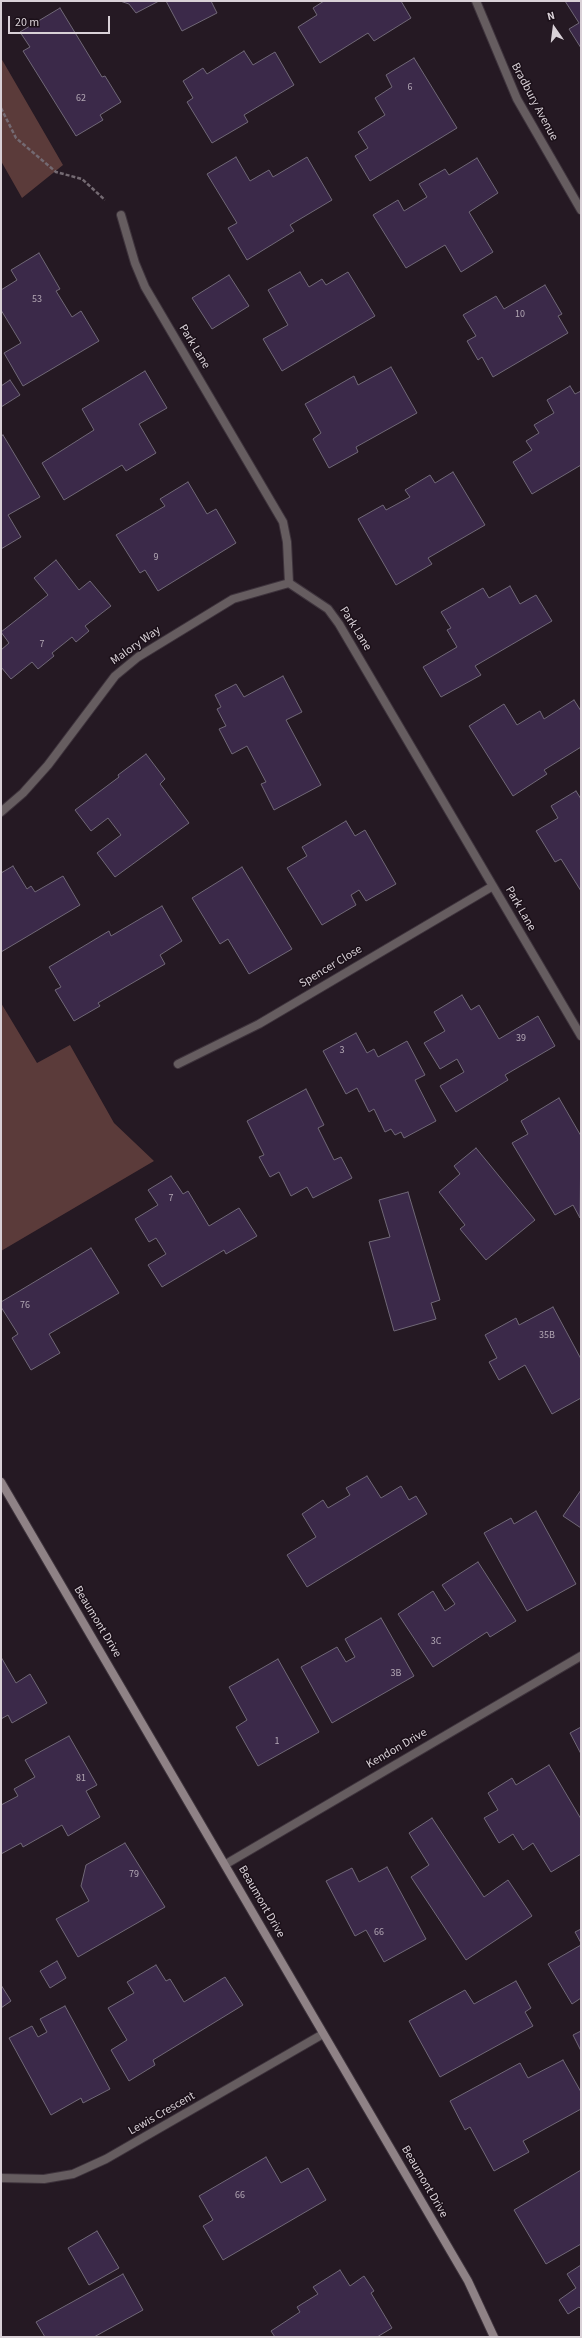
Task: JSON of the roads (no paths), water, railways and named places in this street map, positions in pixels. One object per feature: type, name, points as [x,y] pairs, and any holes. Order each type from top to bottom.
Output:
[{"type":"street","name":"Bradbury Avenue","points":[[476,1],[517,99],[581,210]]},
{"type":"street","name":"Park Lane","points":[[121,215],[135,263],[145,287],[283,522],[287,542],[289,582],[328,609],[339,624],[581,1036]]},
{"type":"street","name":"Malory Way","points":[[1,812],[24,793],[115,676],[138,656],[233,599],[289,582]]},
{"type":"street","name":"Spencer Close","points":[[178,1064],[259,1024],[493,886]]},
{"type":"street","name":"Beaumont Drive","points":[[1,1482],[226,1864],[323,2034],[468,2281],[494,2337]]},
{"type":"street","name":"Kendon Drive","points":[[226,1864],[581,1656]]},
{"type":"street","name":"Lewis Crescent","points":[[1,2178],[44,2179],[73,2174],[106,2159],[323,2034]]}]
